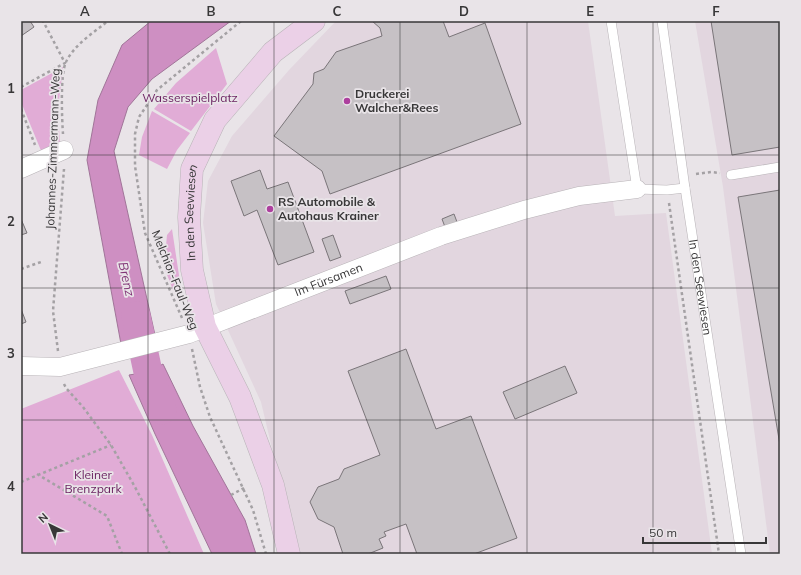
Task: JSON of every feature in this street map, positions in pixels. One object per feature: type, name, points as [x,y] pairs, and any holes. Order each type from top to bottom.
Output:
[{"type":"street","name":"In den Seewiesen","points":[[289,554],[272,484],[243,405],[189,333],[192,270],[189,217],[192,169],[215,120],[273,52],[314,21]]},
{"type":"street","points":[[21,169],[64,150]]},
{"type":"street","name":"Im Fürsamen","points":[[21,366],[60,367],[107,356],[189,333],[441,236],[524,210],[579,196],[636,189]]},
{"type":"lane","points":[[611,21],[636,189],[667,190],[685,188]]},
{"type":"lane","name":"In den Seewiesen","points":[[662,21],[683,176],[741,554]]},
{"type":"lane","points":[[731,175],[780,168]]},
{"type":"path","points":[[21,87],[65,63],[43,21]]},
{"type":"path","name":"Johannes-Zimmermann-Weg","points":[[108,21],[77,47],[65,63],[61,107],[64,150],[62,215],[55,272],[53,311],[60,367],[66,388],[83,407],[111,445],[170,554]]},
{"type":"path","name":"Melchior-Faul-Weg","points":[[241,21],[157,90],[139,117],[135,134],[135,166],[145,233],[189,333],[200,387],[210,417],[253,510],[266,554]]},
{"type":"path","points":[[21,109],[41,160]]},
{"type":"path","points":[[683,176],[711,172],[731,175]]},
{"type":"path","points":[[667,190],[719,554]]},
{"type":"path","points":[[21,269],[41,262]]},
{"type":"path","points":[[21,482],[37,474],[111,445]]},
{"type":"path","points":[[37,474],[107,516],[122,554]]},
{"type":"path","points":[[231,495],[244,488]]},
{"type":"shaded area","points":[[336,21],[588,21],[615,216],[666,213],[712,554],[297,554],[261,402],[216,304],[203,223],[208,181],[232,136],[289,70]]},
{"type":"shaded area","points":[[695,21],[780,21],[780,554],[770,554],[723,187]]},
{"type":"green space","name":"Wasserspielplatz","points":[[216,48],[227,84],[191,131],[154,109],[176,83]]},
{"type":"green space","points":[[63,67],[58,109],[60,145],[42,153],[21,102],[21,90]]},
{"type":"green space","points":[[152,111],[190,133],[177,150],[167,169],[139,155],[142,137]]},
{"type":"green space","points":[[172,229],[182,295],[173,290],[164,267],[167,235]]},
{"type":"green space","name":"Kleiner Brenzpark","points":[[119,370],[152,435],[204,554],[21,554],[21,409]]},
{"type":"water","points":[[151,21],[231,21],[152,79],[128,107],[114,151],[155,335],[121,344],[87,160],[98,100],[122,45]]},
{"type":"water","points":[[163,364],[193,426],[245,520],[256,554],[212,554],[155,434],[129,375],[148,372]]},
{"type":"building","points":[[21,21],[30,21],[34,27],[21,36]]},
{"type":"building","points":[[372,21],[443,21],[449,37],[485,23],[521,124],[330,194],[322,171],[274,136],[313,84],[314,73],[324,69],[336,52],[382,36],[380,28]]},
{"type":"building","points":[[711,21],[780,21],[780,147],[732,155]]},
{"type":"building","points":[[260,170],[267,189],[288,182],[314,252],[278,265],[257,210],[244,216],[231,181]]},
{"type":"building","points":[[780,190],[780,445],[738,197]]},
{"type":"building","points":[[454,214],[457,222],[445,227],[442,219]]},
{"type":"building","points":[[21,219],[27,233],[21,235]]},
{"type":"building","points":[[333,235],[341,257],[330,261],[322,239]]},
{"type":"building","points":[[386,276],[391,289],[350,304],[345,291]]},
{"type":"building","points":[[21,309],[26,322],[21,324]]},
{"type":"building","points":[[406,349],[436,429],[471,416],[517,538],[474,554],[417,554],[406,524],[384,532],[386,536],[379,539],[383,548],[368,554],[343,554],[334,527],[318,519],[310,502],[318,487],[339,479],[344,469],[380,455],[348,371]]},
{"type":"building","points":[[565,366],[577,393],[515,419],[503,392]]},
{"type":"waterway","name":"Brenz","points":[[136,316],[148,372],[162,410]]},
{"type":"place","name":"Druckerei Walcher&Rees","points":[[347,101]]},
{"type":"place","name":"RS Automobile & Autohaus Krainer","points":[[270,209]]}]
